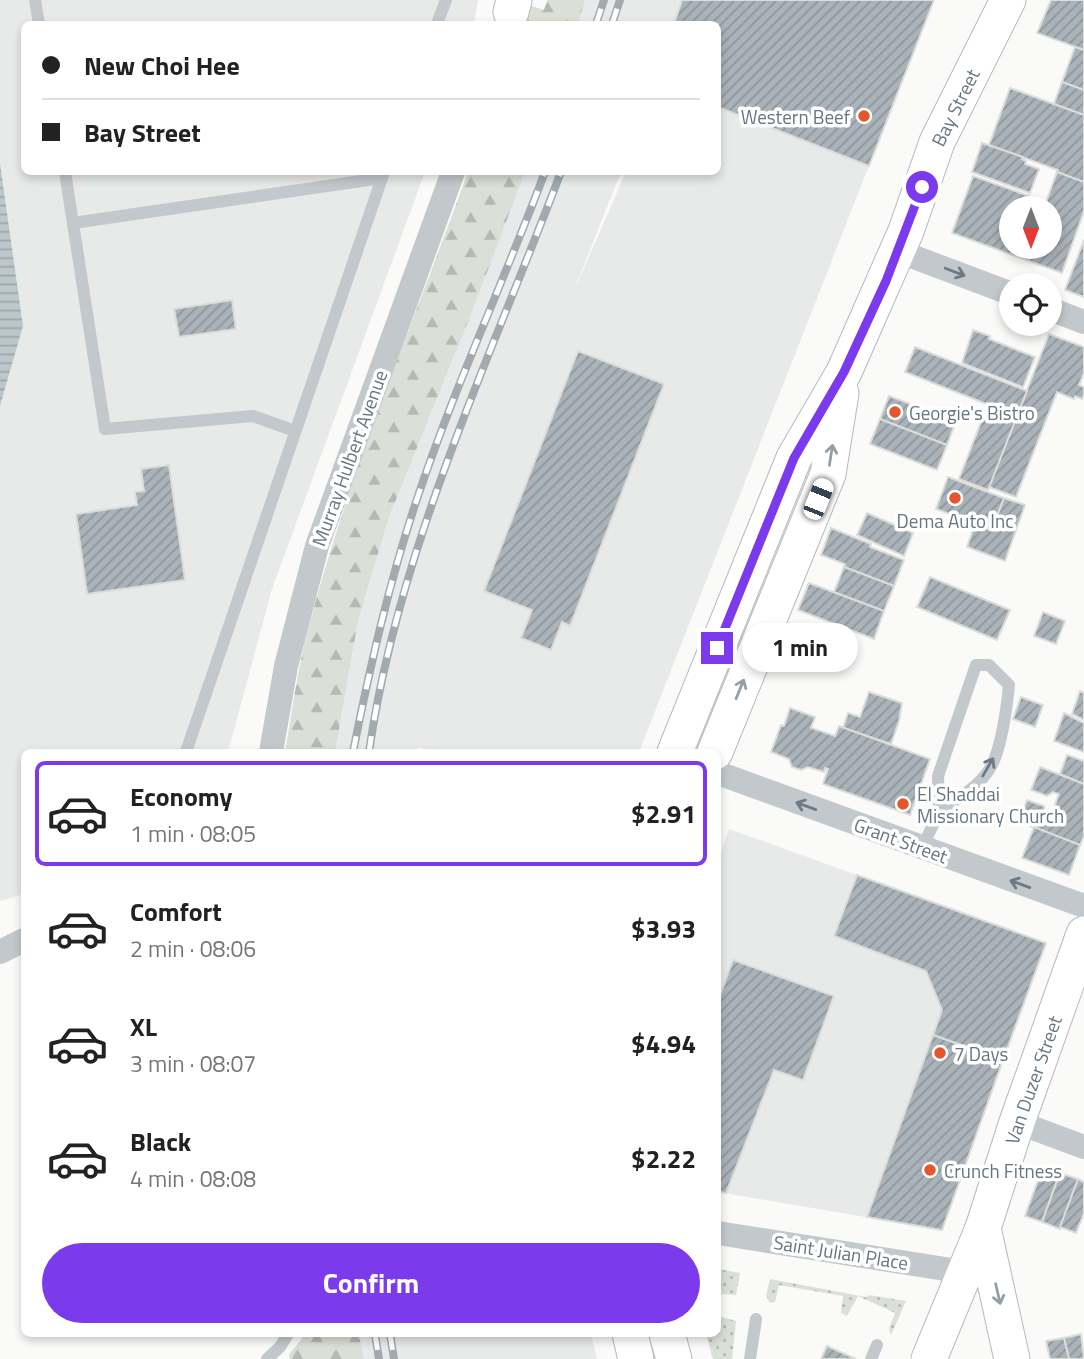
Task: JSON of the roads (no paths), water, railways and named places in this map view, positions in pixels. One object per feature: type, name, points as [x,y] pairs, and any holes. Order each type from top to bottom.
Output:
[{"type":"main road","name":"Bay Street","points":[[676,749],[794,458],[844,372],[898,251],[937,142],[1008,0]]},
{"type":"main road","name":"Bay Street","points":[[716,749],[828,474],[844,372]]},
{"type":"main road","name":"Van Duzer Street","points":[[929,1359],[983,1228],[1017,1122],[1084,934]]},
{"type":"main road","points":[[983,1228],[1012,1359]]},
{"type":"main road","points":[[631,1337],[636,1359]]},
{"type":"main road","points":[[668,1337],[674,1359]]},
{"type":"street","name":"Murray Hulbert Avenue","points":[[272,749],[286,666],[317,546],[452,175]]},
{"type":"street","points":[[898,251],[999,289]]},
{"type":"street","points":[[1062,314],[1084,322]]},
{"type":"street","name":"Grant Street","points":[[721,775],[1084,906]]},
{"type":"street","points":[[0,952],[21,942]]},
{"type":"street","points":[[1017,1122],[1084,1146]]},
{"type":"street","name":"Saint Julian Place","points":[[721,1233],[964,1272]]},
{"type":"lane","points":[[35,0],[38,21]]},
{"type":"lane","points":[[438,21],[446,0]]},
{"type":"lane","points":[[66,175],[104,429],[254,416],[295,431]]},
{"type":"lane","points":[[74,223],[383,175],[187,749]]},
{"type":"lane","points":[[922,848],[939,812],[938,776],[976,665],[989,665],[1009,685],[1002,729],[990,769],[967,793],[939,812]]},
{"type":"lane","points":[[750,1359],[756,1319]]},
{"type":"lane","points":[[267,1359],[286,1337]]},
{"type":"lane","points":[[871,1359],[877,1345]]},
{"type":"railway","points":[[597,21],[604,0]]},
{"type":"railway","points":[[613,21],[620,0]]},
{"type":"railway","points":[[354,749],[381,625],[417,499],[447,416],[544,175]]},
{"type":"railway","points":[[370,749],[401,602],[424,529],[476,385],[560,175]]},
{"type":"railway","points":[[375,1337],[379,1359]]},
{"type":"railway","points":[[390,1337],[394,1359]]},
{"type":"place","name":"Western Beef","points":[[864,116]]},
{"type":"place","name":"Georgie's Bistro","points":[[895,412]]},
{"type":"place","name":"Dema Auto Inc","points":[[955,498]]},
{"type":"place","name":"El Shaddai Missionary Church","points":[[903,804]]},
{"type":"place","name":"7 Days","points":[[940,1053]]},
{"type":"place","name":"Crunch Fitness","points":[[930,1170]]}]
